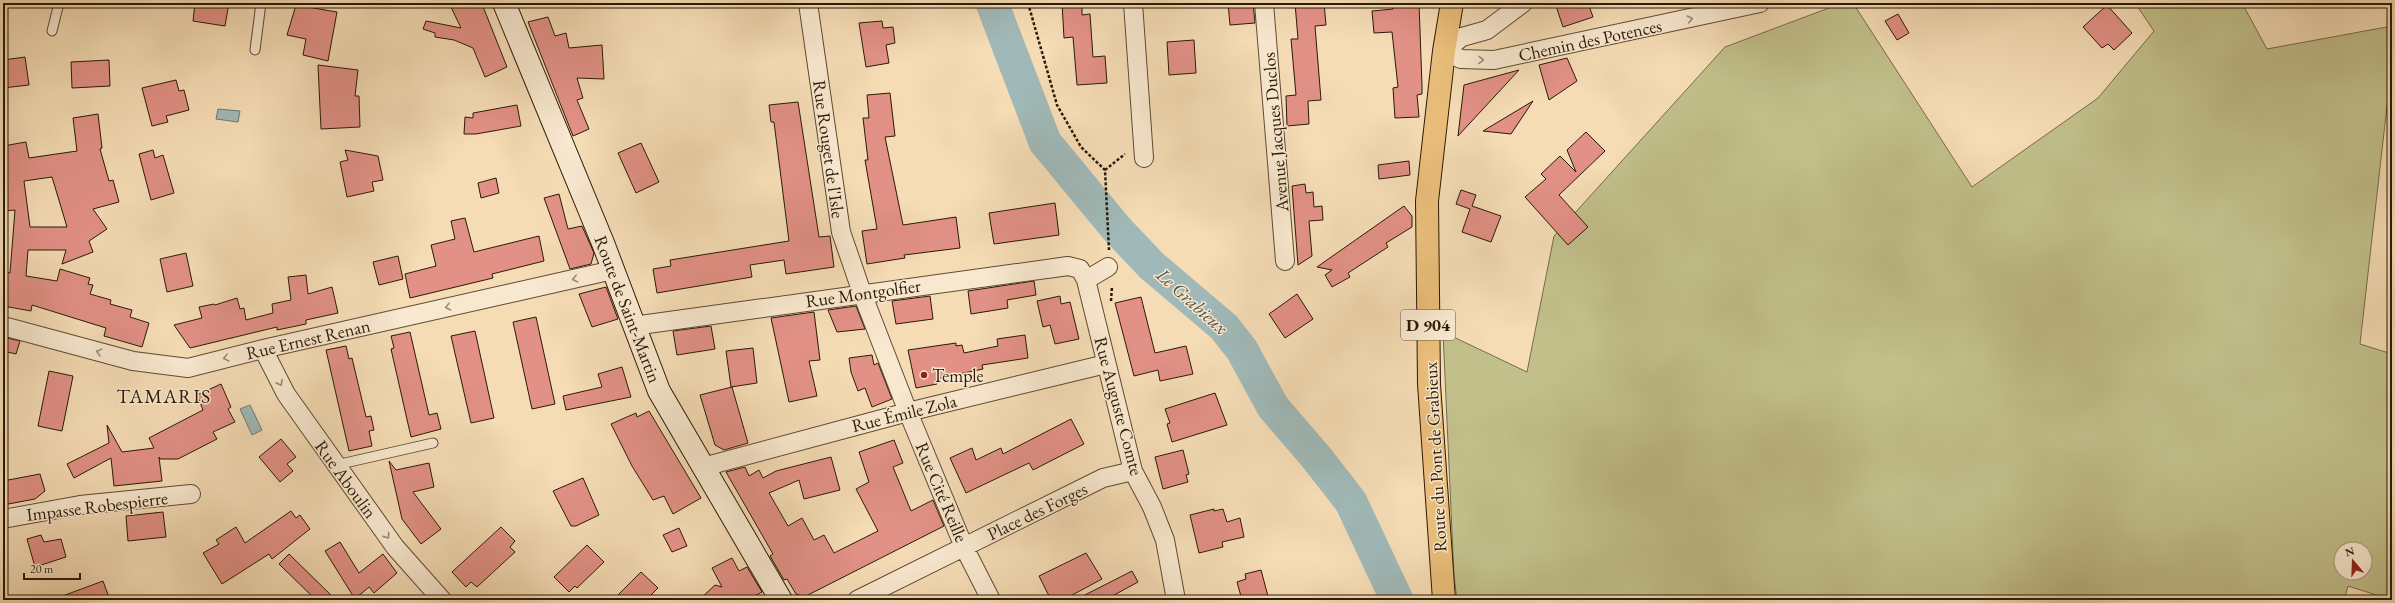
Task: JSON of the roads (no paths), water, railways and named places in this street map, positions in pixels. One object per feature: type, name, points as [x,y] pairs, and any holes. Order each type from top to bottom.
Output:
[{"type":"main road","name":"Route de Saint-Martin","points":[[504,3],[613,270],[633,326],[659,391],[781,600]]},
{"type":"main road","name":"D 904","points":[[1444,51],[1452,3]]},
{"type":"main road","name":"Route du Pont de Grabieux","points":[[1444,51],[1427,201],[1429,384],[1444,600]]},
{"type":"street","name":"Rue Rouget de l'Isle","points":[[808,3],[841,232],[862,293]]},
{"type":"street","points":[[1133,3],[1144,158]]},
{"type":"street","name":"Avenue Jacques Duclos","points":[[1264,3],[1285,261]]},
{"type":"street","points":[[1444,51],[1462,37],[1487,30],[1523,3]]},
{"type":"street","name":"Chemin des Potences","points":[[1444,51],[1460,59],[1494,60],[1760,3]]},
{"type":"street","points":[[1086,280],[1108,260]]},
{"type":"street","name":"Rue Montgolfier","points":[[633,326],[862,293],[1068,266],[1080,269],[1086,280]]},
{"type":"street","name":"Rue Ernest Renan","points":[[3,326],[133,361],[188,368],[263,349],[613,270]]},
{"type":"street","name":"Rue Auguste Comte","points":[[1086,280],[1133,471],[1152,507],[1165,540],[1176,600]]},
{"type":"street","name":"Rue Cité Reille","points":[[862,293],[908,412],[964,547],[992,600]]},
{"type":"street","name":"Rue Aboulin","points":[[263,349],[286,394],[336,465],[395,547],[442,600]]},
{"type":"street","name":"Rue Émile Zola","points":[[703,467],[908,412],[1106,364]]},
{"type":"street","name":"Place des Forges","points":[[857,600],[1103,478],[1133,471]]},
{"type":"street","name":"Impasse Robespierre","points":[[3,519],[80,506],[191,494]]},
{"type":"lane","points":[[52,31],[59,3]]},
{"type":"lane","points":[[255,50],[261,3]]},
{"type":"lane","points":[[336,465],[433,443]]},
{"type":"water","points":[[218,109],[240,111],[238,122],[216,119]]},
{"type":"water","points":[[250,405],[262,430],[252,435],[240,409]]},
{"type":"waterway","name":"Le Grabieux","points":[[992,3],[1045,142],[1116,228],[1152,266],[1224,327],[1242,350],[1273,407],[1316,457],[1351,502],[1397,600]]},
{"type":"place","name":"Temple","points":[[924,375]]},
{"type":"district","name":"TAMARIS","points":[[164,396]]}]
